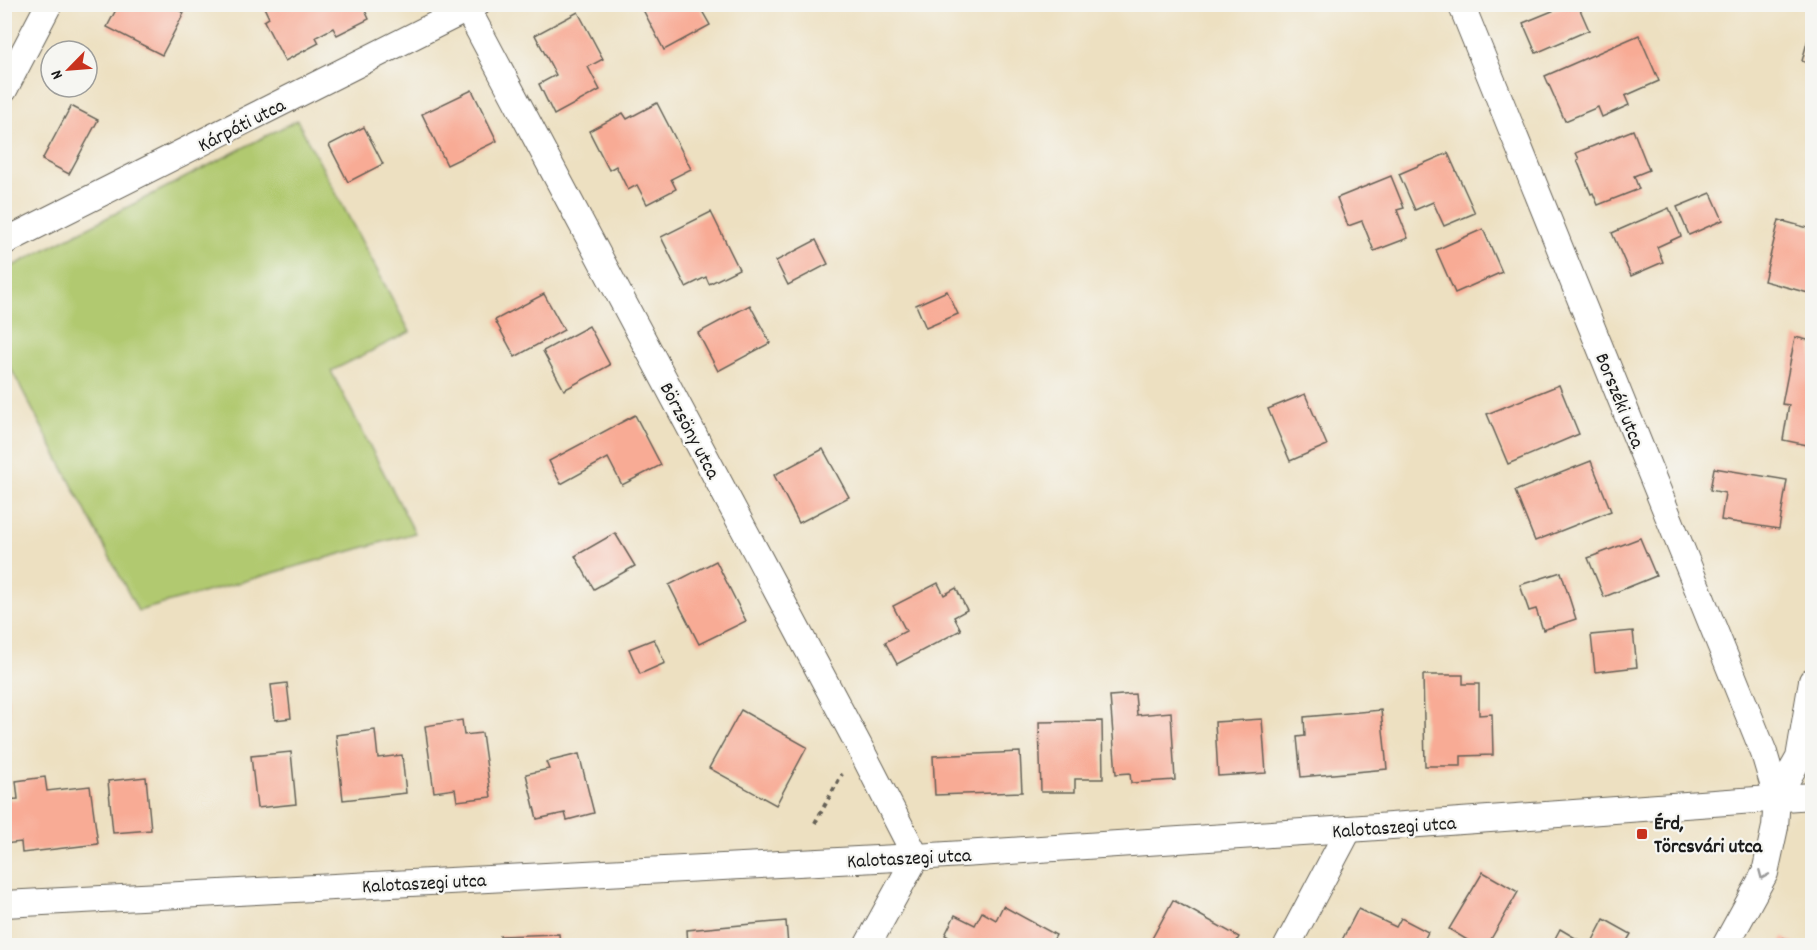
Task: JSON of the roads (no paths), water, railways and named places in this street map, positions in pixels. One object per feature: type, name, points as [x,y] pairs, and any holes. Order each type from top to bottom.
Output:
[{"type":"street","points":[[4,90],[49,4]]},
{"type":"street","name":"Borszéki utca","points":[[1461,4],[1764,753],[1777,797]]},
{"type":"street","name":"Kárpáti utca","points":[[4,242],[469,6]]},
{"type":"street","name":"Börzsöny utca","points":[[469,6],[916,857]]},
{"type":"street","points":[[1725,945],[1765,873],[1775,827],[1777,797],[1799,758],[1812,681]]},
{"type":"street","name":"Kalotaszegi utca","points":[[4,904],[916,857],[1349,830],[1812,796]]},
{"type":"street","points":[[1287,945],[1349,830]]},
{"type":"street","points":[[867,945],[916,857]]},
{"type":"place","name":"Érd, Törcsvári utca","points":[[1642,834]]}]
